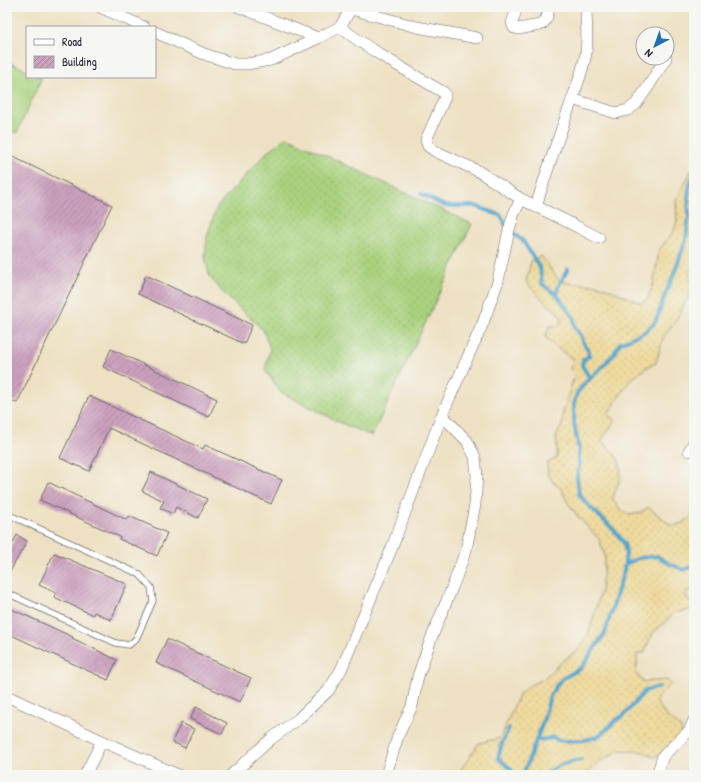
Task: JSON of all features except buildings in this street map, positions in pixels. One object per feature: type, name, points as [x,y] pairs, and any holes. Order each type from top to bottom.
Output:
[{"type":"street","points":[[100,7],[142,26]]},
{"type":"street","points":[[239,7],[318,38]]},
{"type":"street","points":[[516,7],[512,23],[514,28],[518,29],[543,24],[546,21],[549,7]]},
{"type":"street","points":[[536,207],[586,53],[586,7]]},
{"type":"street","points":[[156,32],[204,54],[235,64],[247,64],[271,60],[318,38],[340,27],[351,8],[417,27],[477,38]]},
{"type":"street","points":[[340,27],[386,59],[445,94],[426,140],[428,146],[434,151],[478,171],[521,199],[599,238]]},
{"type":"street","points":[[572,99],[616,113],[628,110],[636,104],[661,66]]},
{"type":"street","points":[[231,775],[271,739],[298,719],[328,690],[341,670],[391,550],[442,415],[483,322],[498,281],[513,216],[521,199]]},
{"type":"street","points":[[386,775],[398,736],[412,706],[418,676],[431,639],[466,550],[475,505],[477,476],[475,457],[467,442],[442,415]]},
{"type":"street","points":[[7,696],[178,775]]},
{"type":"street","points":[[657,775],[663,756],[688,731],[694,720]]},
{"type":"street","points":[[85,775],[102,741]]},
{"type":"lane","points":[[7,514],[139,574],[151,587],[153,601],[136,639],[129,644],[116,643],[7,593]]},
{"type":"green space","points":[[8,62],[26,70],[26,78],[42,78],[17,133],[7,129]]},
{"type":"green space","points":[[287,137],[472,224],[372,436],[343,424],[280,392],[265,370],[270,349],[263,330],[224,294],[209,276],[205,256],[207,236],[217,207],[266,153]]},
{"type":"sand","points":[[694,165],[694,265],[689,271],[692,291],[677,318],[663,338],[656,363],[646,368],[630,380],[608,414],[615,421],[601,441],[615,454],[618,459],[620,475],[613,500],[621,510],[630,515],[640,513],[648,507],[672,526],[683,523],[694,514],[694,589],[688,591],[686,596],[694,607],[686,611],[676,612],[653,633],[644,653],[637,654],[636,673],[643,682],[667,680],[671,684],[656,701],[665,715],[681,728],[682,736],[667,750],[655,757],[643,752],[620,750],[601,761],[588,772],[577,775],[461,775],[460,771],[479,743],[500,738],[521,692],[532,684],[543,679],[565,659],[577,651],[588,635],[601,591],[605,556],[599,539],[579,518],[568,503],[560,487],[553,482],[548,474],[547,463],[557,458],[556,437],[562,425],[563,412],[575,374],[570,369],[573,359],[545,337],[550,326],[559,326],[562,319],[557,312],[526,282],[531,261],[541,256],[560,281],[567,283],[597,285],[641,303],[647,300],[654,282],[659,250],[674,231],[677,221],[676,201]]},
{"type":"waterway","points":[[523,775],[543,722],[550,696],[562,679],[581,668],[605,633],[624,570],[626,553],[624,543],[614,530],[587,504],[579,494],[577,477],[579,450],[574,423],[574,403],[577,393],[614,354],[620,343],[644,332],[654,324],[686,240],[689,215],[688,196],[690,183],[694,175]]},
{"type":"waterway","points":[[421,194],[445,206],[475,206],[500,215],[509,230],[523,241],[540,268],[542,284],[557,295]]},
{"type":"waterway","points":[[568,269],[558,287],[557,295],[574,318],[575,328],[579,332],[589,351],[589,356],[583,360],[582,365],[590,379]]},
{"type":"waterway","points":[[625,564],[639,558],[657,556],[684,570],[694,565]]},
{"type":"waterway","points":[[537,740],[554,737],[557,740],[565,741],[584,740],[597,737],[624,715],[645,691],[659,687]]},
{"type":"waterway","points":[[509,728],[502,743],[498,758],[511,769],[514,775]]},
{"type":"waterway","points":[[545,775],[562,764],[581,760]]}]
